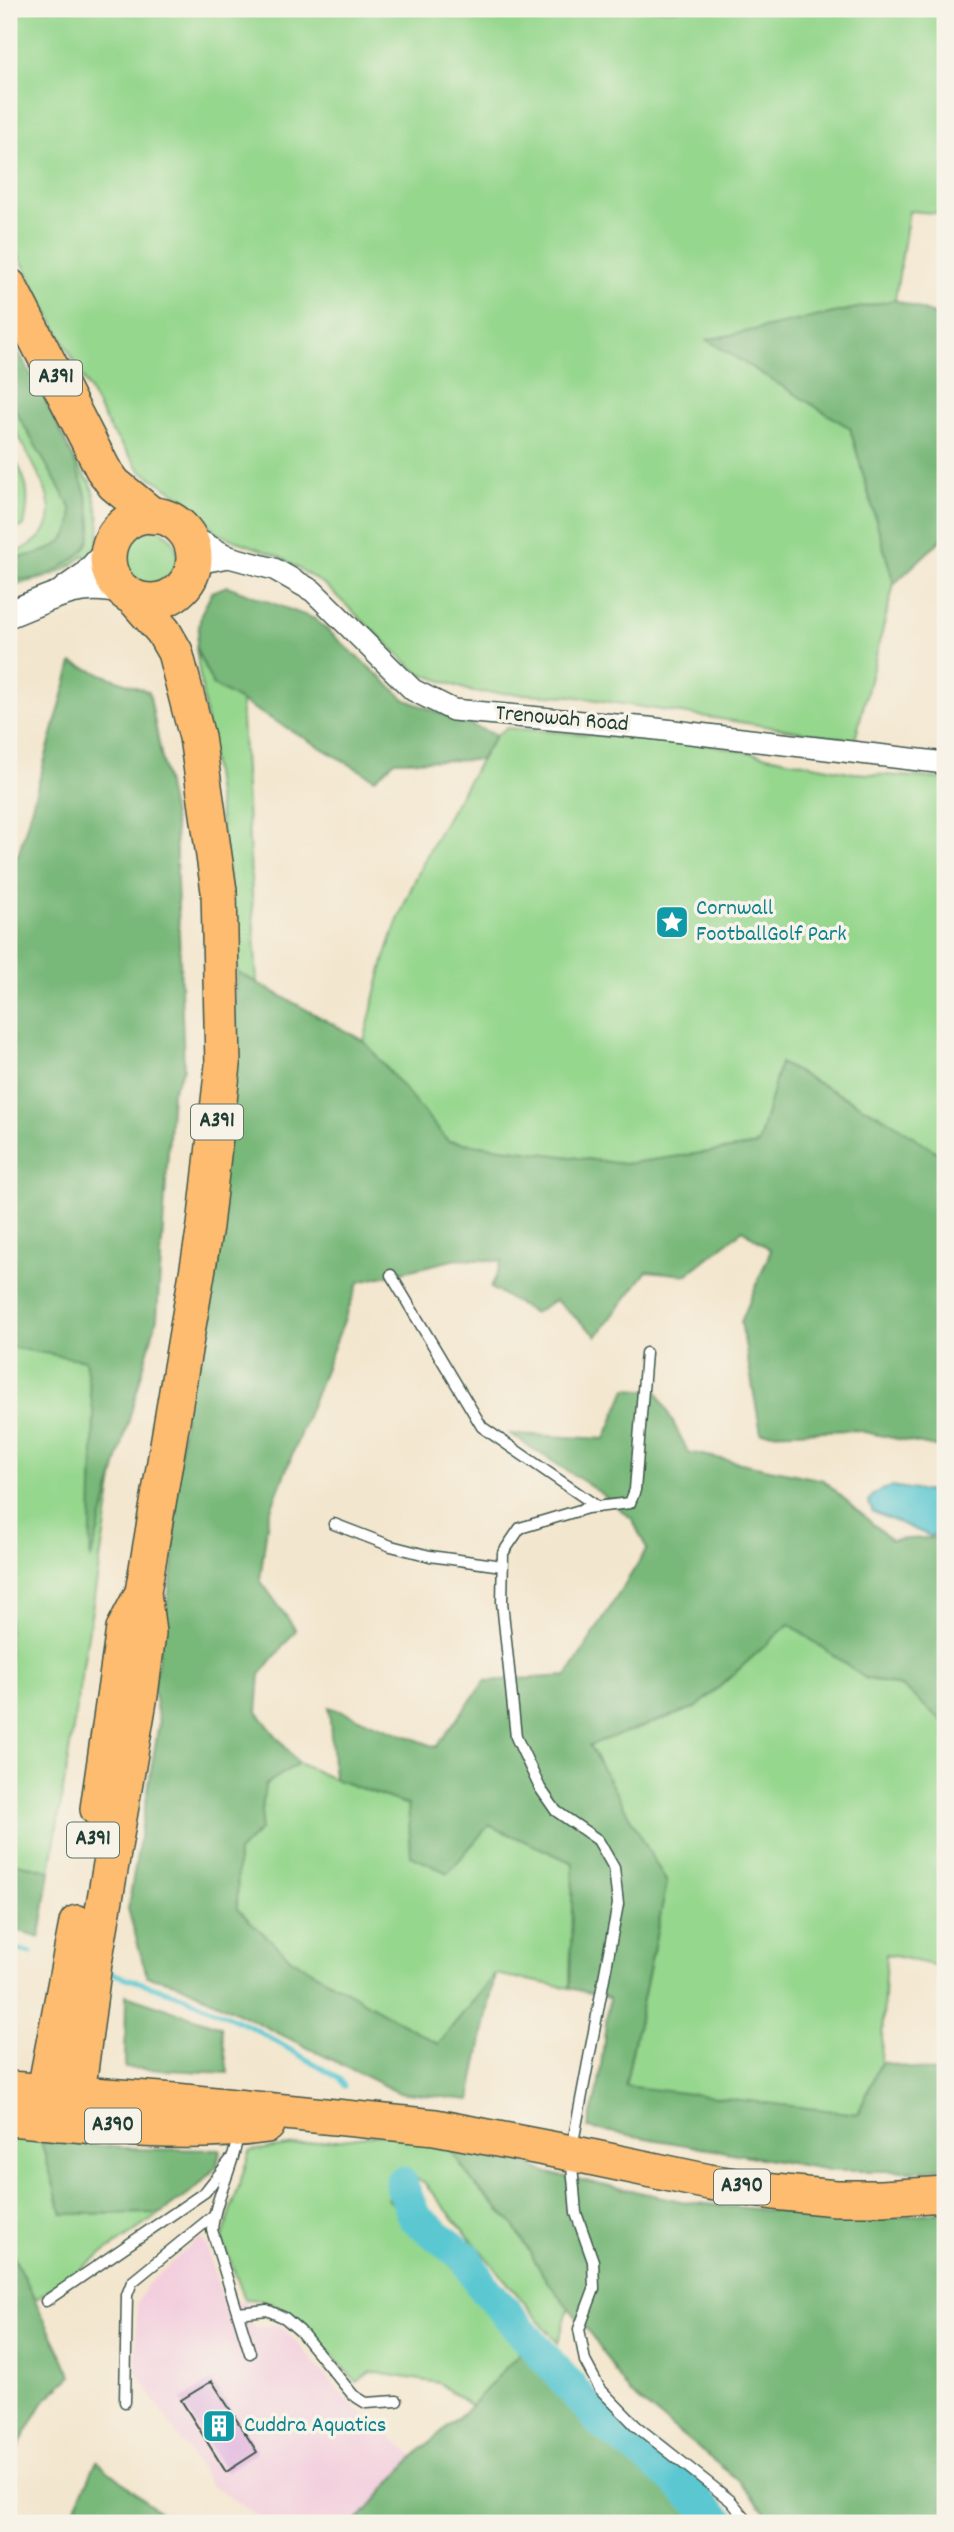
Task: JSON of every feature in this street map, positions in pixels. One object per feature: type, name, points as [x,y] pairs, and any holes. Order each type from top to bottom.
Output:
[{"type":"highway","name":"A391","points":[[9,286],[103,469],[114,484],[153,516]]},
{"type":"highway","name":"A391","points":[[103,469],[107,491],[109,547]]},
{"type":"highway","points":[[153,516],[174,523],[185,533],[192,547],[191,572],[180,590],[166,599],[149,601],[129,595],[111,574],[109,547],[118,530],[130,521],[153,516]]},
{"type":"highway","name":"A391","points":[[174,652],[176,625],[191,572]]},
{"type":"highway","name":"A391","points":[[61,2092],[124,1629],[143,1592],[205,1226],[223,1065],[219,891],[197,737],[174,652],[163,631],[129,595]]},
{"type":"highway","name":"A390","points":[[9,2089],[61,2092],[238,2130]]},
{"type":"highway","points":[[59,2123],[61,2092]]},
{"type":"highway","name":"A390","points":[[9,2118],[167,2129],[238,2130],[332,2115],[435,2127],[571,2152],[709,2182],[774,2192],[883,2199],[945,2194]]},
{"type":"street","name":"Trenowah Road","points":[[185,533],[229,557],[274,569],[313,591],[413,691],[453,710],[648,728],[945,763]]},
{"type":"street","points":[[9,614],[64,591],[85,576],[109,547]]},
{"type":"street","points":[[191,572],[202,562],[229,557]]},
{"type":"street","points":[[64,591],[105,587],[129,595]]},
{"type":"lane","points":[[391,1275],[482,1427],[598,1507]]},
{"type":"lane","points":[[646,1353],[635,1490],[630,1503],[598,1507],[520,1528],[503,1553],[502,1602],[516,1737],[540,1788],[556,1811],[598,1840],[614,1868],[618,1903],[571,2152],[576,2213],[593,2261],[594,2290],[579,2329],[585,2361],[600,2389],[636,2426],[731,2501],[749,2523]]},
{"type":"lane","points":[[334,1524],[391,1546],[430,1556],[502,1566]]},
{"type":"lane","points":[[238,2130],[213,2216],[212,2230],[250,2353]]},
{"type":"lane","points":[[46,2301],[205,2192],[238,2130]]},
{"type":"lane","points":[[125,2402],[127,2295],[132,2282],[213,2216]]},
{"type":"lane","points":[[238,2313],[267,2310],[285,2318],[300,2331],[353,2395],[366,2403],[397,2401]]},
{"type":"shaded area","points":[[199,2238],[206,2244],[224,2307],[245,2299],[254,2328],[280,2324],[348,2401],[414,2456],[356,2523],[268,2523],[210,2484],[136,2372],[137,2304],[145,2287]]},
{"type":"green space","points":[[9,9],[945,9],[945,214],[909,211],[895,300],[708,340],[850,428],[894,584],[855,740],[571,696],[473,692],[417,672],[325,585],[278,556],[218,534],[183,498],[141,471],[110,429],[9,238]]},
{"type":"green space","points":[[895,300],[945,318],[945,536],[894,584],[850,428],[707,340]]},
{"type":"green space","points":[[9,335],[64,438],[87,498],[91,523],[88,543],[84,550],[52,572],[23,580],[9,578],[9,558],[32,555],[54,547],[69,532],[72,521],[71,508],[9,399]]},
{"type":"green space","points":[[9,399],[71,508],[72,521],[69,532],[54,547],[32,555],[9,558],[9,555],[30,545],[43,534],[49,521],[50,506],[39,475],[11,422]]},
{"type":"green space","points":[[66,445],[90,481],[100,531],[95,551],[89,559],[84,555],[67,568],[49,576],[9,585],[9,578],[17,580],[91,526],[85,490]]},
{"type":"green space","points":[[9,448],[26,485],[27,503],[24,526],[9,531]]},
{"type":"green space","points":[[143,528],[155,528],[169,536],[177,550],[175,567],[169,576],[155,584],[143,584],[126,572],[121,562],[121,550],[133,533]]},
{"type":"green space","points":[[227,586],[315,619],[406,700],[496,735],[480,760],[395,761],[375,779],[213,685],[196,648],[201,614],[212,592]]},
{"type":"green space","points":[[196,648],[213,685],[241,701],[257,983],[237,972],[229,878]]},
{"type":"green space","points":[[72,663],[149,692],[175,827],[184,1068],[172,1092],[157,1318],[90,1561],[94,1415],[85,1360],[9,1347],[9,854],[18,856]]},
{"type":"green space","name":"Cornwall FootballGolf Park","points":[[507,728],[706,744],[854,773],[945,779],[945,1158],[890,1121],[780,1063],[759,1145],[624,1164],[447,1141],[364,1041],[385,958],[406,899],[448,815],[496,735]]},
{"type":"green space","points":[[237,972],[364,1041],[448,1141],[624,1164],[758,1145],[780,1063],[890,1121],[945,1158],[945,1449],[855,1430],[761,1433],[741,1322],[771,1250],[743,1230],[686,1275],[647,1271],[597,1336],[555,1300],[534,1313],[491,1288],[502,1261],[457,1259],[359,1282],[268,1517],[260,1580],[296,1630],[260,1675],[257,1712],[298,1763],[265,1785],[260,1830],[238,1852],[237,1909],[291,1959],[438,2044],[495,1974],[470,2100],[397,2092],[179,1984],[147,1976],[128,1909],[159,1723],[153,1688],[173,1568],[175,1492]]},
{"type":"green space","points":[[9,1347],[85,1360],[94,1415],[91,1557],[114,1473],[50,1871],[9,1861]]},
{"type":"green space","points":[[626,1389],[657,1391],[688,1452],[823,1480],[891,1540],[945,1537],[945,1724],[903,1687],[865,1678],[789,1624],[697,1707],[589,1745],[667,1883],[625,2086],[858,2114],[881,2062],[945,2074],[945,2167],[918,2171],[835,2171],[588,2128],[599,2083],[609,1998],[570,1988],[573,1863],[489,1825],[448,1873],[411,1856],[408,1805],[334,1779],[329,1707],[436,1747],[485,1681],[567,1676],[647,1549],[632,1519],[594,1488],[510,1434],[605,1439]]},
{"type":"green space","points":[[789,1623],[865,1678],[903,1687],[945,1724],[945,1968],[886,1954],[881,2062],[858,2114],[625,2087],[667,1883],[589,1745],[697,1707]]},
{"type":"green space","points":[[298,1763],[334,1779],[409,1805],[411,1856],[489,1825],[574,1863],[570,1988],[495,1974],[438,2044],[291,1959],[237,1909],[238,1852],[260,1830],[265,1785]]},
{"type":"green space","points":[[9,1861],[50,1871],[40,1937],[9,1928]]},
{"type":"green space","points":[[126,1995],[221,2027],[228,2073],[125,2068]]},
{"type":"green space","points":[[435,2127],[476,2187],[514,2225],[546,2280],[569,2307],[558,2343],[424,2183],[400,2169],[388,2177],[392,2191],[388,2199],[526,2346],[471,2406],[439,2383],[371,2372],[356,2382],[296,2315],[262,2300],[245,2299],[222,2240],[250,2151]]},
{"type":"green space","points":[[435,2127],[548,2173],[686,2202],[814,2215],[899,2217],[945,2211],[945,2523],[775,2523],[739,2481],[630,2393],[592,2336],[546,2280],[514,2225],[475,2185]]},
{"type":"green space","points":[[9,2133],[41,2141],[62,2214],[161,2213],[35,2300],[9,2248]]},
{"type":"green space","points":[[41,2141],[139,2149],[220,2150],[217,2166],[195,2189],[161,2213],[62,2214]]},
{"type":"green space","points":[[9,2248],[72,2376],[44,2401],[9,2462]]},
{"type":"green space","points":[[526,2346],[601,2422],[676,2480],[721,2523],[356,2523],[414,2456],[471,2406]]},
{"type":"green space","points":[[97,2461],[173,2523],[68,2523]]},
{"type":"water","points":[[897,1487],[945,1494],[945,1531],[930,1536],[873,1512],[869,1503],[873,1495],[884,1489]]},
{"type":"building","name":"Cuddra Aquatics","points":[[212,2381],[257,2452],[226,2472],[181,2400]]},
{"type":"waterway","points":[[9,1947],[31,1953]]},
{"type":"waterway","points":[[105,1971],[185,1997],[253,2028],[340,2079],[344,2086]]},
{"type":"waterway","points":[[401,2183],[415,2218],[465,2257],[481,2284],[601,2422],[676,2480],[721,2523]]},
{"type":"place","name":"Cornwall FootballGolf Park","points":[[672,922]]},
{"type":"place","name":"Cuddra Aquatics","points":[[219,2426]]}]
